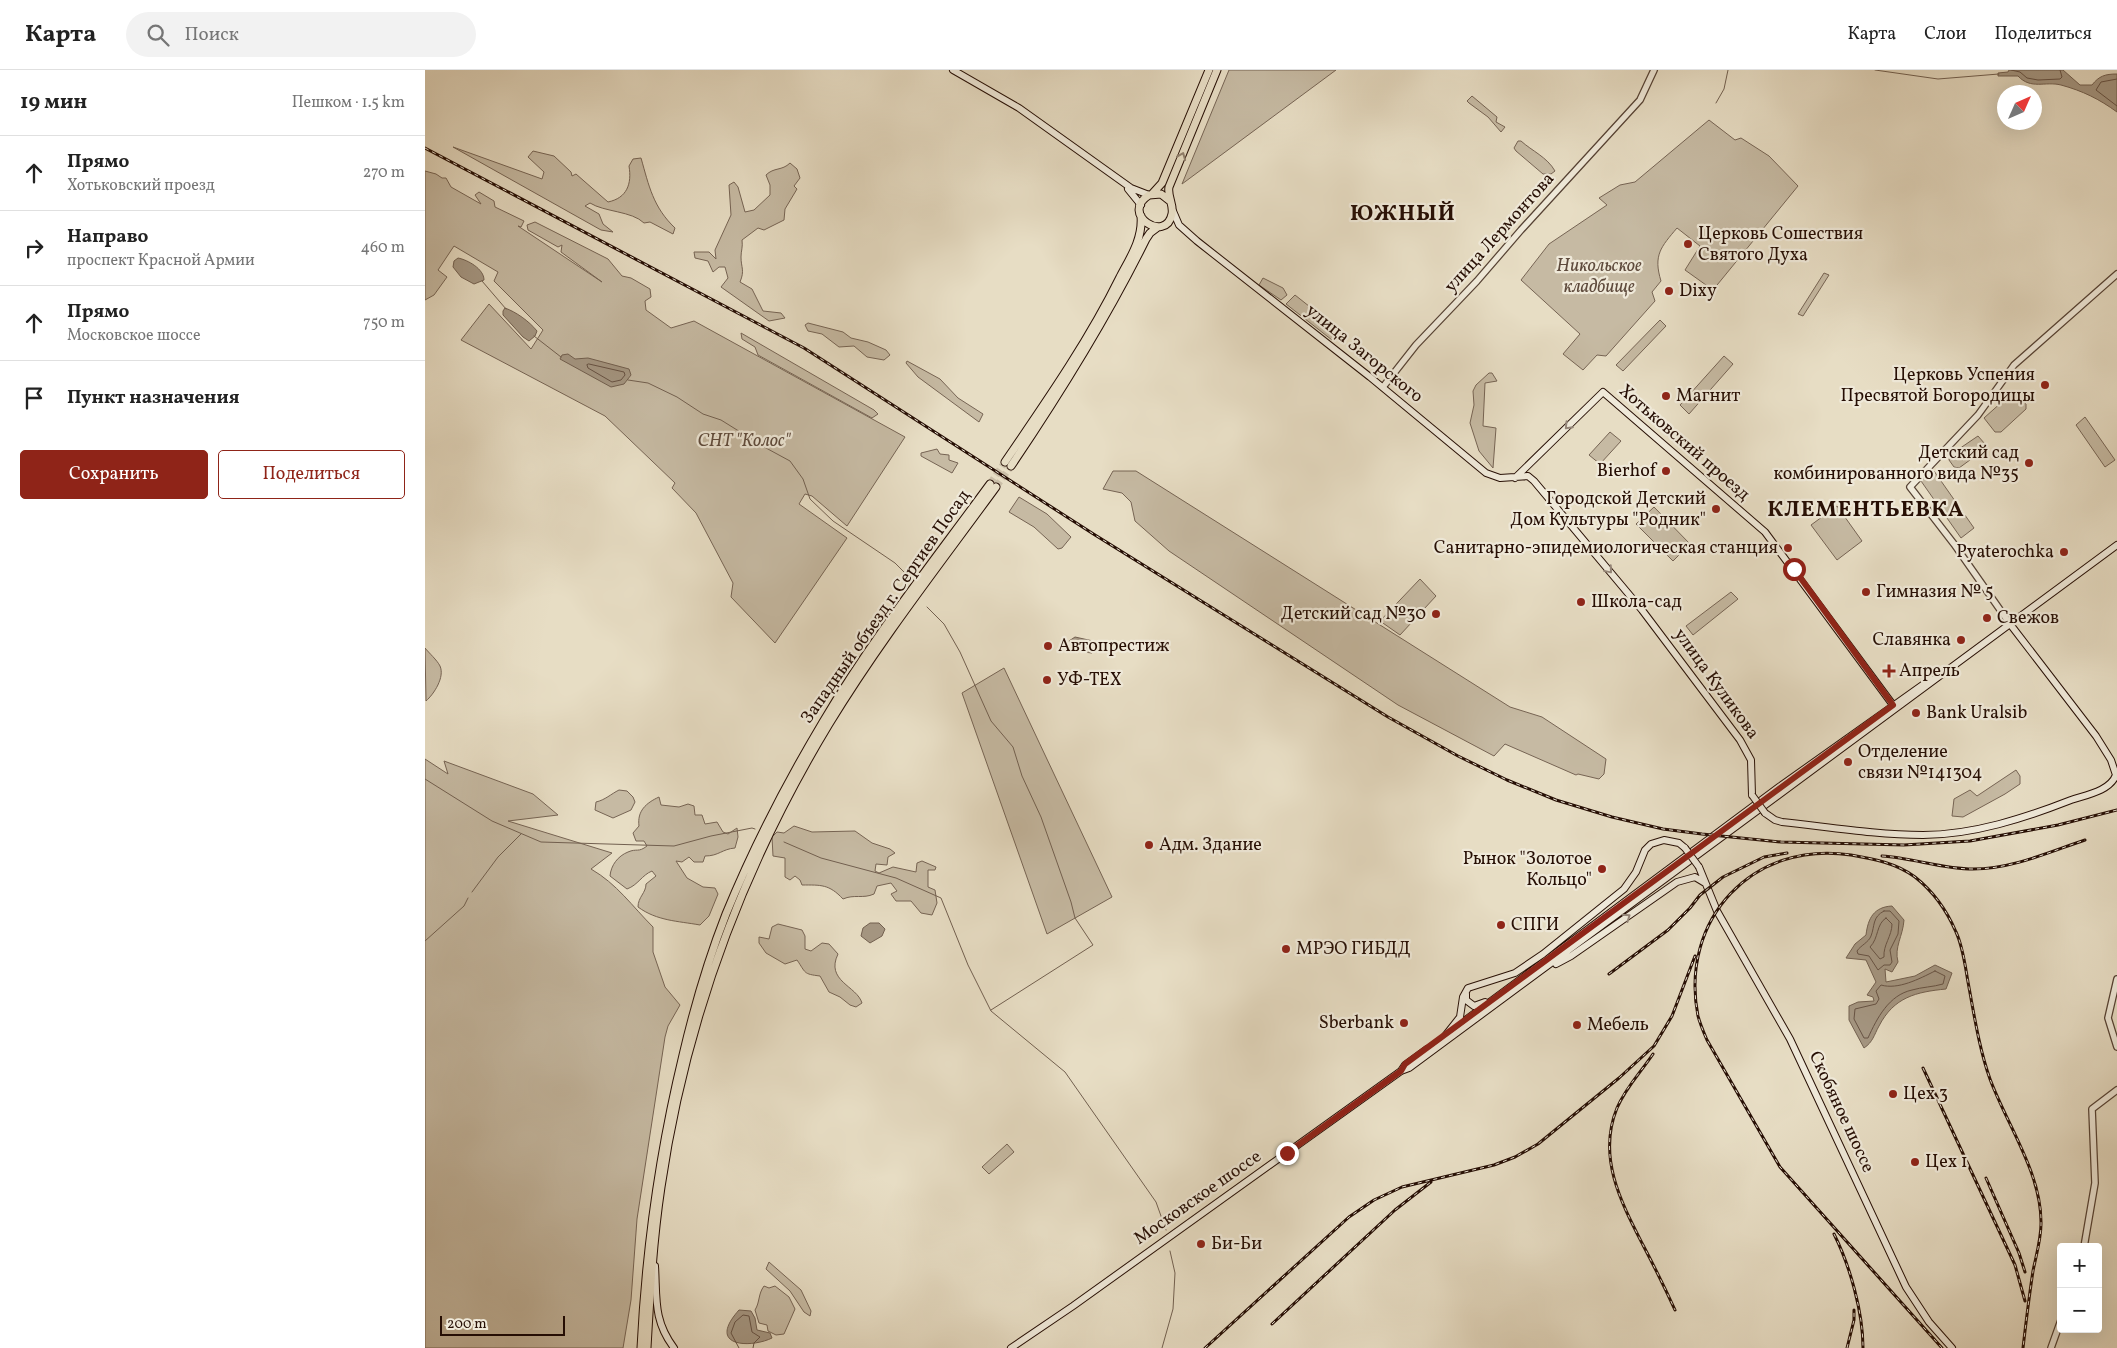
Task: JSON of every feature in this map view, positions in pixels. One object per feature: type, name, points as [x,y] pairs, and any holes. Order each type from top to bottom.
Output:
[{"type":"main road","points":[[953,70],[1019,108],[1133,190],[1151,195],[1161,194],[1170,201]]},
{"type":"main road","points":[[1141,205],[1159,188],[1209,70]]},
{"type":"main road","points":[[1197,241],[1179,226],[1170,201],[1169,187],[1217,70]]},
{"type":"main road","points":[[1107,170],[1131,192],[1141,205],[1140,236],[1113,291],[1073,361],[1008,464],[1078,365],[1119,294],[1146,239],[1150,233],[1171,218],[1173,211]]},
{"type":"main road","points":[[1141,216],[1148,224],[1174,227],[1197,241]]},
{"type":"main road","name":"улица Загорского","points":[[1197,241],[1383,387],[1486,473],[1500,478],[1515,478]]},
{"type":"main road","name":"Хотьковский проезд","points":[[1515,478],[1603,392],[1765,532],[1802,579],[1893,705]]},
{"type":"main road","name":"улица Куликова","points":[[1515,478],[1528,476],[1534,481],[1685,665],[1747,750],[1751,760],[1753,792],[1765,813],[1775,820],[1923,835],[1947,834],[1995,825],[2068,802],[2109,786],[2116,775],[2115,768],[2096,736],[2010,624]]},
{"type":"main road","name":"Западный объезд г. Сергиев Посад","points":[[641,1348],[646,1264],[664,1137],[691,1021],[706,969],[726,915],[779,800],[823,721],[879,636],[993,486],[852,688],[801,773],[761,852],[732,918],[713,971],[695,1033],[669,1141],[653,1251],[647,1348]]},
{"type":"main road","points":[[1662,878],[2117,545]]},
{"type":"main road","points":[[1662,878],[1893,705],[2010,624]]},
{"type":"main road","name":"Скобяное шоссе","points":[[1466,990],[1471,986],[1515,973],[1599,910],[1631,881],[1645,850],[1651,844],[1664,840],[1679,843],[1699,867],[1724,923],[1790,1039],[1905,1287],[1929,1322],[1952,1348]]},
{"type":"main road","points":[[1527,982],[1571,956],[1677,882],[1695,877],[1707,884]]},
{"type":"main road","name":"Московское шоссе","points":[[1401,1071],[1405,1064],[1478,1013],[1527,982],[1662,878]]},
{"type":"main road","name":"Московское шоссе","points":[[1011,1348],[1073,1306],[1401,1071],[1409,1068],[1497,997],[1662,878]]},
{"type":"main road","points":[[1466,990],[1465,1004],[1478,1013]]},
{"type":"main road","points":[[1445,1036],[1460,1017],[1466,990]]},
{"type":"main road","name":"Московское шоссе","points":[[1466,990],[1467,1000],[1474,1006],[1497,997]]},
{"type":"main road","points":[[653,1251],[657,1313],[664,1333],[674,1348]]},
{"type":"street","name":"улица Лермонтова","points":[[1383,387],[1416,345],[1479,279],[1521,230],[1640,100],[1654,70]]},
{"type":"street","points":[[2010,624],[1954,544],[1910,486],[1973,420],[2014,365],[2117,274]]},
{"type":"street","points":[[2117,979],[2108,1018],[2117,1047]]},
{"type":"street","points":[[2085,1243],[2095,1183],[2092,1109],[2117,1090]]},
{"type":"street","points":[[2051,1348],[2057,1331]]},
{"type":"green space","points":[[1229,70],[1336,70],[1182,184]]},
{"type":"green space","points":[[1472,96],[1497,117],[1496,122],[1505,127],[1501,132],[1488,117],[1467,101]]},
{"type":"green space","name":"Никольское кладбище","points":[[1709,120],[1735,140],[1741,138],[1769,156],[1798,186],[1713,290],[1685,270],[1700,246],[1677,228],[1663,246],[1658,258],[1661,281],[1652,292],[1655,301],[1606,356],[1597,355],[1583,370],[1563,354],[1580,334],[1521,280],[1549,244],[1607,205],[1599,198],[1620,185],[1635,182]]},
{"type":"green space","points":[[1518,141],[1521,141],[1544,158],[1555,171],[1551,174],[1543,174],[1516,151],[1514,148]]},
{"type":"green space","points":[[453,147],[542,179],[544,172],[528,157],[533,151],[554,156],[571,172],[572,176],[576,174],[608,202],[624,194],[630,179],[629,166],[633,159],[641,158],[649,187],[657,204],[675,228],[673,234],[650,222],[644,223],[632,216],[590,203],[585,206],[599,214],[603,224],[613,232],[601,230]]},
{"type":"green space","points":[[790,163],[797,169],[800,178],[794,186],[797,189],[785,209],[784,220],[764,230],[758,228],[742,240],[741,257],[743,272],[740,282],[752,289],[763,311],[781,313],[785,318],[769,321],[721,287],[728,278],[725,267],[719,267],[713,272],[708,261],[695,258],[694,252],[709,252],[716,259],[715,250],[731,215],[729,185],[734,182],[738,187],[745,212],[754,210],[770,195],[770,185],[766,175]]},
{"type":"green space","name":"СНТ \"Колос\"","points":[[425,171],[446,178],[451,187],[481,204],[475,195],[479,192],[494,201],[495,207],[524,221],[521,227],[518,226],[602,282],[561,252],[562,245],[558,247],[528,230],[527,225],[535,222],[608,259],[622,276],[631,278],[650,289],[651,297],[645,301],[646,310],[671,328],[694,321],[905,437],[847,526],[812,496],[805,494],[799,504],[847,538],[775,643],[731,597],[733,583],[696,513],[672,488],[675,483],[605,416],[461,340],[489,304],[531,349],[543,330],[494,281],[498,272],[454,246],[438,270],[447,277],[434,295],[425,300]]},
{"type":"green space","points":[[1824,273],[1829,275],[1803,316],[1798,314]]},
{"type":"green space","points":[[1263,278],[1283,288],[1287,295],[1281,300],[1259,285]]},
{"type":"green space","points":[[1295,295],[1339,332],[1332,340],[1286,304]]},
{"type":"green space","points":[[1660,320],[1666,326],[1623,371],[1616,365]]},
{"type":"green space","points":[[808,323],[843,332],[851,338],[868,342],[886,350],[890,355],[884,360],[867,357],[854,346],[839,347],[822,334],[808,331],[805,325]]},
{"type":"green space","points":[[741,333],[878,414],[872,418],[758,355],[755,347],[742,339]]},
{"type":"green space","points":[[1724,356],[1733,364],[1689,414],[1680,405]]},
{"type":"green space","points":[[907,361],[940,379],[958,398],[983,414],[979,422],[918,377],[906,363]]},
{"type":"green space","points":[[1489,373],[1492,373],[1497,381],[1485,383],[1483,426],[1496,428],[1493,468],[1479,451],[1470,423],[1474,405],[1473,391],[1476,385]]},
{"type":"green space","points":[[2013,392],[2026,404],[2026,409],[2001,432],[1995,432],[1984,418]]},
{"type":"green space","points":[[2085,417],[2115,460],[2105,467],[2076,425]]},
{"type":"green space","points":[[1610,432],[1621,441],[1600,464],[1589,455]]},
{"type":"green space","points":[[1978,436],[1985,444],[1985,449],[1959,468],[1954,467],[1949,460],[1950,455]]},
{"type":"green space","points":[[937,449],[940,454],[949,455],[949,460],[958,463],[952,473],[921,456],[921,453]]},
{"type":"green space","points":[[1113,471],[1136,471],[1510,707],[1542,717],[1606,759],[1604,774],[1599,779],[1576,775],[1505,744],[1494,756],[1398,705],[1169,551],[1135,521],[1131,502],[1122,493],[1103,489]]},
{"type":"green space","points":[[1934,471],[1974,528],[1961,538],[1921,481]]},
{"type":"green space","points":[[1019,497],[1047,514],[1071,537],[1062,548],[1058,549],[1034,527],[1009,512]]},
{"type":"green space","points":[[1837,506],[1862,541],[1837,560],[1811,525]]},
{"type":"green space","points":[[1654,507],[1690,544],[1673,561],[1636,524]]},
{"type":"green space","points":[[1420,579],[1436,596],[1400,635],[1380,621]]},
{"type":"green space","points":[[1731,592],[1738,599],[1693,635],[1686,626]]},
{"type":"green space","points":[[425,648],[439,664],[441,670],[438,685],[426,701]]},
{"type":"green space","points":[[1004,668],[1112,897],[1047,934],[962,693]]},
{"type":"green space","points":[[425,759],[448,774],[444,761],[533,794],[558,815],[508,821],[612,853],[591,869],[617,888],[653,927],[653,952],[665,987],[680,1005],[668,1026],[665,1037],[637,1219],[631,1300],[623,1348],[425,1348]]},
{"type":"green space","points":[[2016,770],[2020,776],[2020,784],[1963,817],[1952,816],[1954,799],[1970,790],[1977,796]]},
{"type":"green space","points":[[619,790],[627,791],[633,797],[635,802],[631,810],[613,818],[595,810],[596,802]]},
{"type":"green space","points":[[659,797],[661,805],[679,807],[688,804],[694,806],[695,815],[702,815],[705,824],[717,822],[723,832],[728,834],[737,828],[738,837],[735,848],[705,856],[703,862],[694,862],[689,857],[682,862],[676,861],[687,878],[703,887],[715,888],[718,894],[709,916],[700,925],[660,918],[638,907],[646,884],[656,876],[652,871],[627,889],[610,876],[613,865],[621,856],[647,846],[644,841],[636,841],[633,833],[639,826],[639,816],[643,808]]},
{"type":"green space","points":[[794,826],[812,832],[855,831],[872,843],[890,849],[895,853],[888,857],[887,865],[876,864],[875,871],[879,873],[893,867],[916,872],[917,863],[922,861],[936,867],[935,870],[928,870],[928,887],[935,890],[937,903],[932,915],[921,913],[911,901],[896,901],[891,894],[897,891],[891,883],[877,886],[874,894],[843,899],[829,888],[820,885],[802,885],[795,876],[790,880],[785,877],[785,858],[773,856],[772,837],[777,832],[784,833]]},
{"type":"green space","points":[[778,924],[802,930],[805,936],[805,949],[811,951],[822,943],[829,944],[838,954],[835,963],[839,977],[859,997],[862,1003],[856,1007],[850,1005],[840,997],[829,992],[820,976],[805,972],[797,960],[785,964],[766,953],[759,943],[759,937],[769,939],[772,927]]},
{"type":"green space","points":[[1007,1144],[1014,1152],[989,1174],[982,1167]]},
{"type":"green space","points":[[769,1262],[801,1290],[811,1311],[810,1316],[804,1312],[790,1291],[766,1269]]},
{"type":"green space","points":[[764,1286],[769,1288],[775,1286],[789,1297],[795,1309],[784,1334],[776,1335],[768,1331],[767,1325],[759,1323],[755,1310]]},
{"type":"water","points":[[2009,70],[2063,70],[2080,85],[2092,85],[2103,76],[2117,74],[2117,112],[2091,96],[2069,87],[2055,84],[2028,83],[2018,76],[1998,76],[1998,73],[2008,72]]},
{"type":"water","points":[[458,258],[475,266],[481,272],[484,280],[474,284],[461,277],[453,267],[454,261]]},
{"type":"water","points":[[505,308],[518,314],[530,324],[537,331],[535,336],[529,341],[523,337],[503,315]]},
{"type":"water","points":[[568,354],[575,359],[588,358],[629,369],[631,375],[624,384],[611,387],[560,359],[562,355]]},
{"type":"water","points":[[1075,637],[1093,641],[1092,653],[1074,647],[1069,641]]},
{"type":"water","points":[[1892,906],[1904,920],[1897,951],[1898,962],[1892,972],[1885,969],[1886,982],[1915,976],[1935,965],[1952,973],[1946,989],[1916,994],[1899,1002],[1885,1016],[1871,1041],[1864,1048],[1849,1020],[1849,1006],[1858,1002],[1874,1001],[1873,997],[1867,995],[1876,982],[1866,960],[1846,958],[1855,944],[1866,935],[1868,923],[1873,914],[1876,911]]},
{"type":"water","points":[[870,923],[879,923],[885,929],[882,936],[870,943],[861,936],[863,928]]},
{"type":"water","points":[[739,1310],[751,1311],[755,1318],[757,1330],[770,1333],[772,1338],[744,1344],[729,1338],[727,1332],[730,1323]]},
{"type":"waterway","points":[[1716,103],[1724,89],[1728,70]]},
{"type":"waterway","points":[[1875,70],[1938,79],[1999,74]]},
{"type":"waterway","points":[[482,281],[506,309]]},
{"type":"waterway","points":[[534,336],[561,357]]},
{"type":"waterway","points":[[628,380],[648,383],[677,397],[703,414],[721,420],[790,461],[803,479],[810,499],[833,521],[895,563],[906,574]]},
{"type":"waterway","points":[[927,607],[944,624],[960,652],[991,721],[1013,747],[1022,776],[1041,817],[1075,918],[1093,945],[991,1010]]},
{"type":"waterway","points":[[425,779],[492,821],[541,842],[674,846],[711,836],[755,829]]},
{"type":"waterway","points":[[472,892],[498,857],[521,834]]},
{"type":"waterway","points":[[784,842],[821,858],[896,878],[941,898],[968,965],[991,1011],[1065,1072],[1156,1202],[1166,1230]]},
{"type":"waterway","points":[[425,941],[464,906],[468,898]]},
{"type":"waterway","points":[[1162,1348],[1173,1309],[1175,1273],[1170,1251]]},
{"type":"tunnel","points":[[990,484],[1005,462]]},
{"type":"tunnel","points":[[996,487],[1011,466]]},
{"type":"railway","points":[[425,148],[804,348],[1095,535],[1388,717],[1458,756],[1507,780],[1556,800],[1612,817],[1663,829],[1781,842],[1904,845],[1970,841],[2058,825],[2117,810]]},
{"type":"railway","points":[[1882,856],[1962,869],[1988,868],[2030,859],[2085,840]]},
{"type":"railway","points":[[1609,974],[1668,930],[1700,895],[1723,877],[1764,857],[1787,853]]},
{"type":"railway","points":[[1942,1348],[1780,1167],[1707,1040],[1698,1016],[1695,981],[1700,948],[1712,918],[1731,894],[1755,874],[1783,860],[1816,854],[1851,855],[1892,865],[1908,872],[1928,889],[1944,909],[1952,924],[1962,950],[1977,1031],[1986,1067],[2030,1168],[2040,1205],[2040,1236],[2033,1271],[2023,1348]]},
{"type":"railway","points":[[1205,1348],[1349,1217],[1374,1200],[1402,1187],[1494,1165],[1515,1157],[1538,1144],[1619,1078],[1654,1046],[1672,1016],[1695,956]]},
{"type":"railway","points":[[1653,1054],[1629,1086],[1617,1108],[1611,1126],[1611,1162],[1620,1196],[1675,1310]]},
{"type":"railway","points":[[1923,1068],[2015,1265],[2025,1301]]},
{"type":"railway","points":[[1986,1178],[2019,1253],[2025,1272]]},
{"type":"railway","points":[[1272,1324],[1395,1210],[1431,1182]]},
{"type":"railway","points":[[1834,1234],[1855,1290],[1861,1320],[1863,1348]]},
{"type":"railway","points":[[1847,1348],[1854,1320],[1854,1310]]},
{"type":"place","name":"Церковь Сошествия Святого Духа","points":[[1688,244]]},
{"type":"place","name":"Dixy","points":[[1669,291]]},
{"type":"place","name":"Церковь Успения Пресвятой Богородицы","points":[[2045,385]]},
{"type":"place","name":"Магнит","points":[[1666,396]]},
{"type":"place","name":"Детский сад комбинированного вида №35","points":[[2029,463]]},
{"type":"place","name":"Bierhof","points":[[1666,471]]},
{"type":"place","name":"Городской Детский Дом Культуры \"Родник\"","points":[[1716,509]]},
{"type":"place","name":"Санитарно-эпидемиологическая станция","points":[[1788,548]]},
{"type":"place","name":"Pyaterochka","points":[[2064,552]]},
{"type":"place","name":"Гимназия № 5","points":[[1866,592]]},
{"type":"place","name":"Школа-сад","points":[[1581,602]]},
{"type":"place","name":"Детский сад №30","points":[[1436,614]]},
{"type":"place","name":"Свежов","points":[[1987,618]]},
{"type":"place","name":"Славянка","points":[[1961,640]]},
{"type":"place","name":"Автопрестиж","points":[[1048,646]]},
{"type":"place","name":"Апрель","points":[[1889,671]]},
{"type":"place","name":"УФ-ТЕХ","points":[[1047,680]]},
{"type":"place","name":"Bank Uralsib","points":[[1916,713]]},
{"type":"place","name":"Отделение связи №141304","points":[[1848,762]]},
{"type":"place","name":"Адм. Здание","points":[[1149,845]]},
{"type":"place","name":"Рынок \"Золотое Кольцо\"","points":[[1602,869]]},
{"type":"place","name":"СПГИ","points":[[1501,925]]},
{"type":"place","name":"МРЭО ГИБДД","points":[[1286,949]]},
{"type":"place","name":"Sberbank","points":[[1404,1023]]},
{"type":"place","name":"Мебель","points":[[1577,1025]]},
{"type":"place","name":"Цех 3","points":[[1893,1094]]},
{"type":"place","name":"Цех 1","points":[[1915,1162]]},
{"type":"place","name":"Би-Би","points":[[1201,1244]]},
{"type":"district","name":"ЮЖНЫЙ","points":[[1403,214]]},
{"type":"district","name":"КЛЕМЕНТЬЕВКА","points":[[1866,510]]},
{"type":"route","points":[[1287,1153],[1401,1071],[1405,1064],[1779,787],[1893,705],[1794,569]]}]
